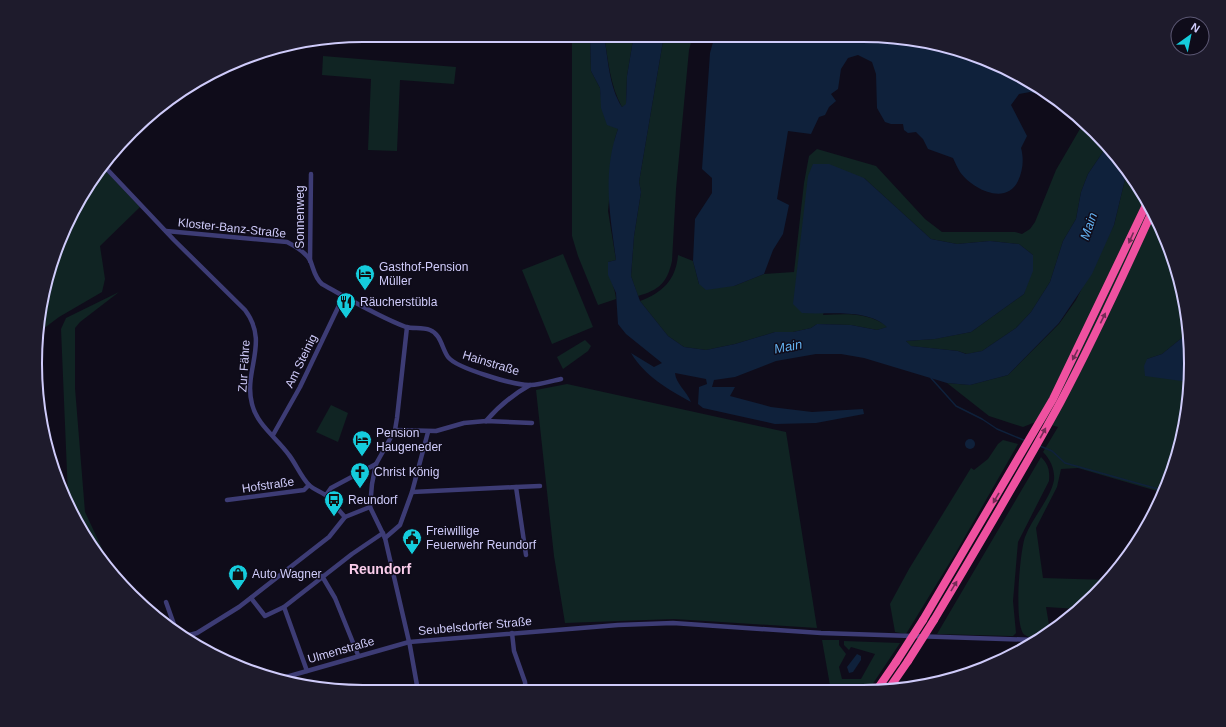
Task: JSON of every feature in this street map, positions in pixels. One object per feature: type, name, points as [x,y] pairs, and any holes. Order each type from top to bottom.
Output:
[{"type":"highway","points":[[881,684],[923,620],[1053,399],[1144,209]]},
{"type":"highway","points":[[893,683],[934,620],[1024,467],[1096,332],[1149,218]]},
{"type":"street","name":"Zur Fähre","points":[[107,169],[166,232],[252,318],[256,337],[252,376],[252,404],[264,427],[289,454],[309,485],[326,495],[345,517]]},
{"type":"street","name":"Sonnenweg","points":[[310,261],[311,174]]},
{"type":"street","name":"Kloster-Banz-Straße","points":[[166,232],[287,242],[299,249],[310,261],[319,281],[381,316],[408,328]]},
{"type":"street","name":"Am Steinig","points":[[273,435],[300,387],[344,296]]},
{"type":"street","name":"Hainstraße","points":[[408,328],[433,332],[437,335],[448,357],[456,364],[507,380],[530,385],[561,380]]},
{"type":"street","points":[[408,328],[395,430],[376,464],[372,484],[370,508],[384,536],[409,642],[417,685]]},
{"type":"street","points":[[486,421],[501,404],[517,392],[530,385]]},
{"type":"street","points":[[395,430],[428,432],[446,430],[464,423],[486,421],[532,423]]},
{"type":"street","points":[[252,598],[265,616],[284,606],[322,576],[400,525],[412,492],[428,432]]},
{"type":"street","points":[[326,495],[331,488],[376,464]]},
{"type":"street","name":"Hofstraße","points":[[227,500],[304,490],[309,485]]},
{"type":"street","points":[[412,492],[540,486]]},
{"type":"street","points":[[516,487],[526,556]]},
{"type":"street","points":[[191,635],[196,633],[252,598],[328,537],[345,517],[370,508]]},
{"type":"street","points":[[322,576],[336,598],[358,655]]},
{"type":"street","points":[[166,602],[173,623]]},
{"type":"street","points":[[284,606],[307,671]]},
{"type":"street","name":"Seubelsdorfer Straße","points":[[409,642],[542,630],[673,623],[821,633],[1027,640]]},
{"type":"street","points":[[512,633],[514,651],[525,685]]},
{"type":"street","name":"Ulmenstraße","points":[[289,676],[358,655],[409,642]]},
{"type":"green space","points":[[572,42],[590,42],[591,71],[600,88],[602,108],[618,129],[615,138],[608,211],[616,260],[608,262],[608,268],[616,299],[598,305],[578,256],[572,236]]},
{"type":"green space","points":[[605,42],[633,42],[627,76],[626,105],[622,107],[612,81]]},
{"type":"green space","points":[[663,42],[691,42],[689,50],[676,189],[672,261],[665,280],[657,288],[638,296],[631,276],[634,236],[641,192],[639,182]]},
{"type":"green space","points":[[323,56],[456,67],[454,84],[400,80],[397,151],[368,150],[371,79],[322,75]]},
{"type":"green space","points":[[1081,128],[1103,151],[1088,174],[1081,192],[1076,219],[1063,241],[1050,282],[1031,312],[1016,328],[982,351],[967,354],[958,351],[910,346],[906,341],[934,339],[971,332],[1024,294],[1033,255],[1019,244],[990,241],[957,244],[931,239],[864,178],[823,315],[849,314],[865,316],[888,327],[877,330],[851,325],[817,324],[811,328],[793,332],[775,332],[735,344],[706,350],[684,347],[668,336],[640,301],[661,290],[671,278],[677,264],[678,255],[693,261],[699,284],[734,286],[764,274],[794,272],[804,183],[809,156],[817,149],[876,166],[925,219],[942,232],[1015,232],[1022,234],[1030,229],[1035,222],[1056,170]]},
{"type":"green space","points":[[106,171],[140,207],[100,246],[105,279],[102,292],[59,317],[44,328],[48,301],[53,280],[66,240],[85,203]]},
{"type":"green space","points":[[1125,178],[1141,203],[1160,240],[1178,301],[1183,337],[1162,354],[1147,359],[1183,379],[1178,426],[1167,467],[1158,491],[1078,468],[1061,469],[1057,487],[1036,528],[1043,578],[1100,580],[1090,591],[1070,608],[1046,607],[1049,625],[1030,638],[1025,635],[1021,629],[1019,618],[1018,604],[1021,557],[1028,530],[1049,494],[1054,480],[1053,468],[1043,452],[1058,427],[1038,421],[1023,427],[989,416],[947,383],[970,385],[1008,375],[1059,324],[1076,300],[1114,225]]},
{"type":"green space","points":[[563,254],[593,327],[552,344],[522,270]]},
{"type":"green space","points":[[119,292],[80,322],[75,328],[75,388],[85,512],[105,555],[85,524],[68,491],[61,329],[66,318]]},
{"type":"green space","points":[[585,340],[591,346],[588,351],[563,369],[557,357]]},
{"type":"green space","points":[[567,384],[786,432],[817,628],[674,619],[565,623],[554,556],[536,390]]},
{"type":"green space","points":[[331,405],[348,413],[338,442],[316,432]]},
{"type":"green space","points":[[1003,440],[1018,444],[955,554],[906,634],[895,632],[890,604],[909,569],[971,468],[974,470],[988,459],[998,444]]},
{"type":"green space","points":[[1041,457],[1048,468],[1049,481],[1018,542],[1013,601],[1016,633],[1013,636],[937,634]]},
{"type":"green space","points":[[822,640],[839,640],[839,645],[846,654],[839,667],[842,679],[861,679],[875,654],[851,647],[849,650],[844,645],[844,641],[900,643],[872,685],[830,685]]},
{"type":"water","name":"Main","points":[[590,42],[605,42],[614,91],[622,107],[626,104],[627,76],[633,42],[663,42],[639,182],[641,192],[634,236],[631,276],[640,301],[668,336],[684,347],[706,350],[735,344],[775,332],[793,332],[811,328],[817,324],[851,325],[877,330],[887,327],[869,317],[858,315],[802,313],[793,304],[808,176],[813,164],[829,164],[864,178],[931,239],[957,244],[990,241],[1019,244],[1033,255],[1033,271],[1024,294],[971,332],[935,339],[906,341],[911,346],[958,351],[966,354],[982,351],[1016,328],[1031,312],[1050,282],[1063,241],[1076,219],[1081,192],[1088,174],[1103,151],[1125,178],[1114,225],[1092,274],[1059,323],[1008,375],[970,385],[947,383],[864,358],[841,354],[816,354],[776,361],[735,377],[714,380],[712,387],[735,387],[730,396],[771,407],[812,412],[863,409],[864,414],[816,423],[775,424],[703,408],[698,404],[699,387],[707,384],[706,379],[675,373],[677,380],[691,402],[673,392],[643,369],[631,353],[654,367],[662,363],[626,334],[618,324],[616,293],[608,275],[608,262],[616,260],[610,210],[609,178],[610,162],[618,129],[607,125],[601,108],[600,88],[591,71]]},
{"type":"water","points":[[713,42],[884,43],[925,48],[986,66],[1038,94],[1030,92],[1019,94],[1011,105],[1027,136],[1021,148],[1023,160],[1018,181],[1013,188],[1006,193],[998,194],[980,189],[965,178],[960,172],[953,158],[928,149],[923,139],[916,132],[908,133],[904,130],[903,124],[891,124],[885,122],[877,108],[876,74],[872,62],[858,55],[848,58],[841,69],[838,89],[831,94],[836,101],[829,107],[825,115],[819,117],[811,134],[788,131],[777,199],[789,205],[783,234],[773,250],[764,274],[734,286],[706,290],[699,284],[693,261],[695,219],[712,193],[712,178],[702,169],[710,53]]},
{"type":"water","points":[[1183,337],[1183,381],[1145,376],[1144,366],[1147,359],[1162,354]]},
{"type":"water","points":[[968,439],[972,439],[975,444],[972,449],[968,449],[965,446],[965,442]]},
{"type":"water","points":[[857,654],[861,656],[861,660],[853,672],[849,673],[847,667]]},
{"type":"waterway","points":[[931,378],[956,406],[982,419],[997,429],[1026,441]]},
{"type":"waterway","points":[[1040,446],[1052,451],[1065,463],[1159,489]]},
{"type":"place","name":"Gasthof-Pension Müller","points":[[365,291]]},
{"type":"place","name":"Räucherstübla","points":[[346,319]]},
{"type":"place","name":"Pension Haugeneder","points":[[362,457]]},
{"type":"place","name":"Christ König","points":[[360,489]]},
{"type":"place","name":"Reundorf","points":[[334,517]]},
{"type":"place","name":"Freiwillige Feuerwehr Reundorf","points":[[412,555]]},
{"type":"place","name":"Auto Wagner","points":[[238,591]]},
{"type":"district","name":"Reundorf","points":[[380,569]]}]
